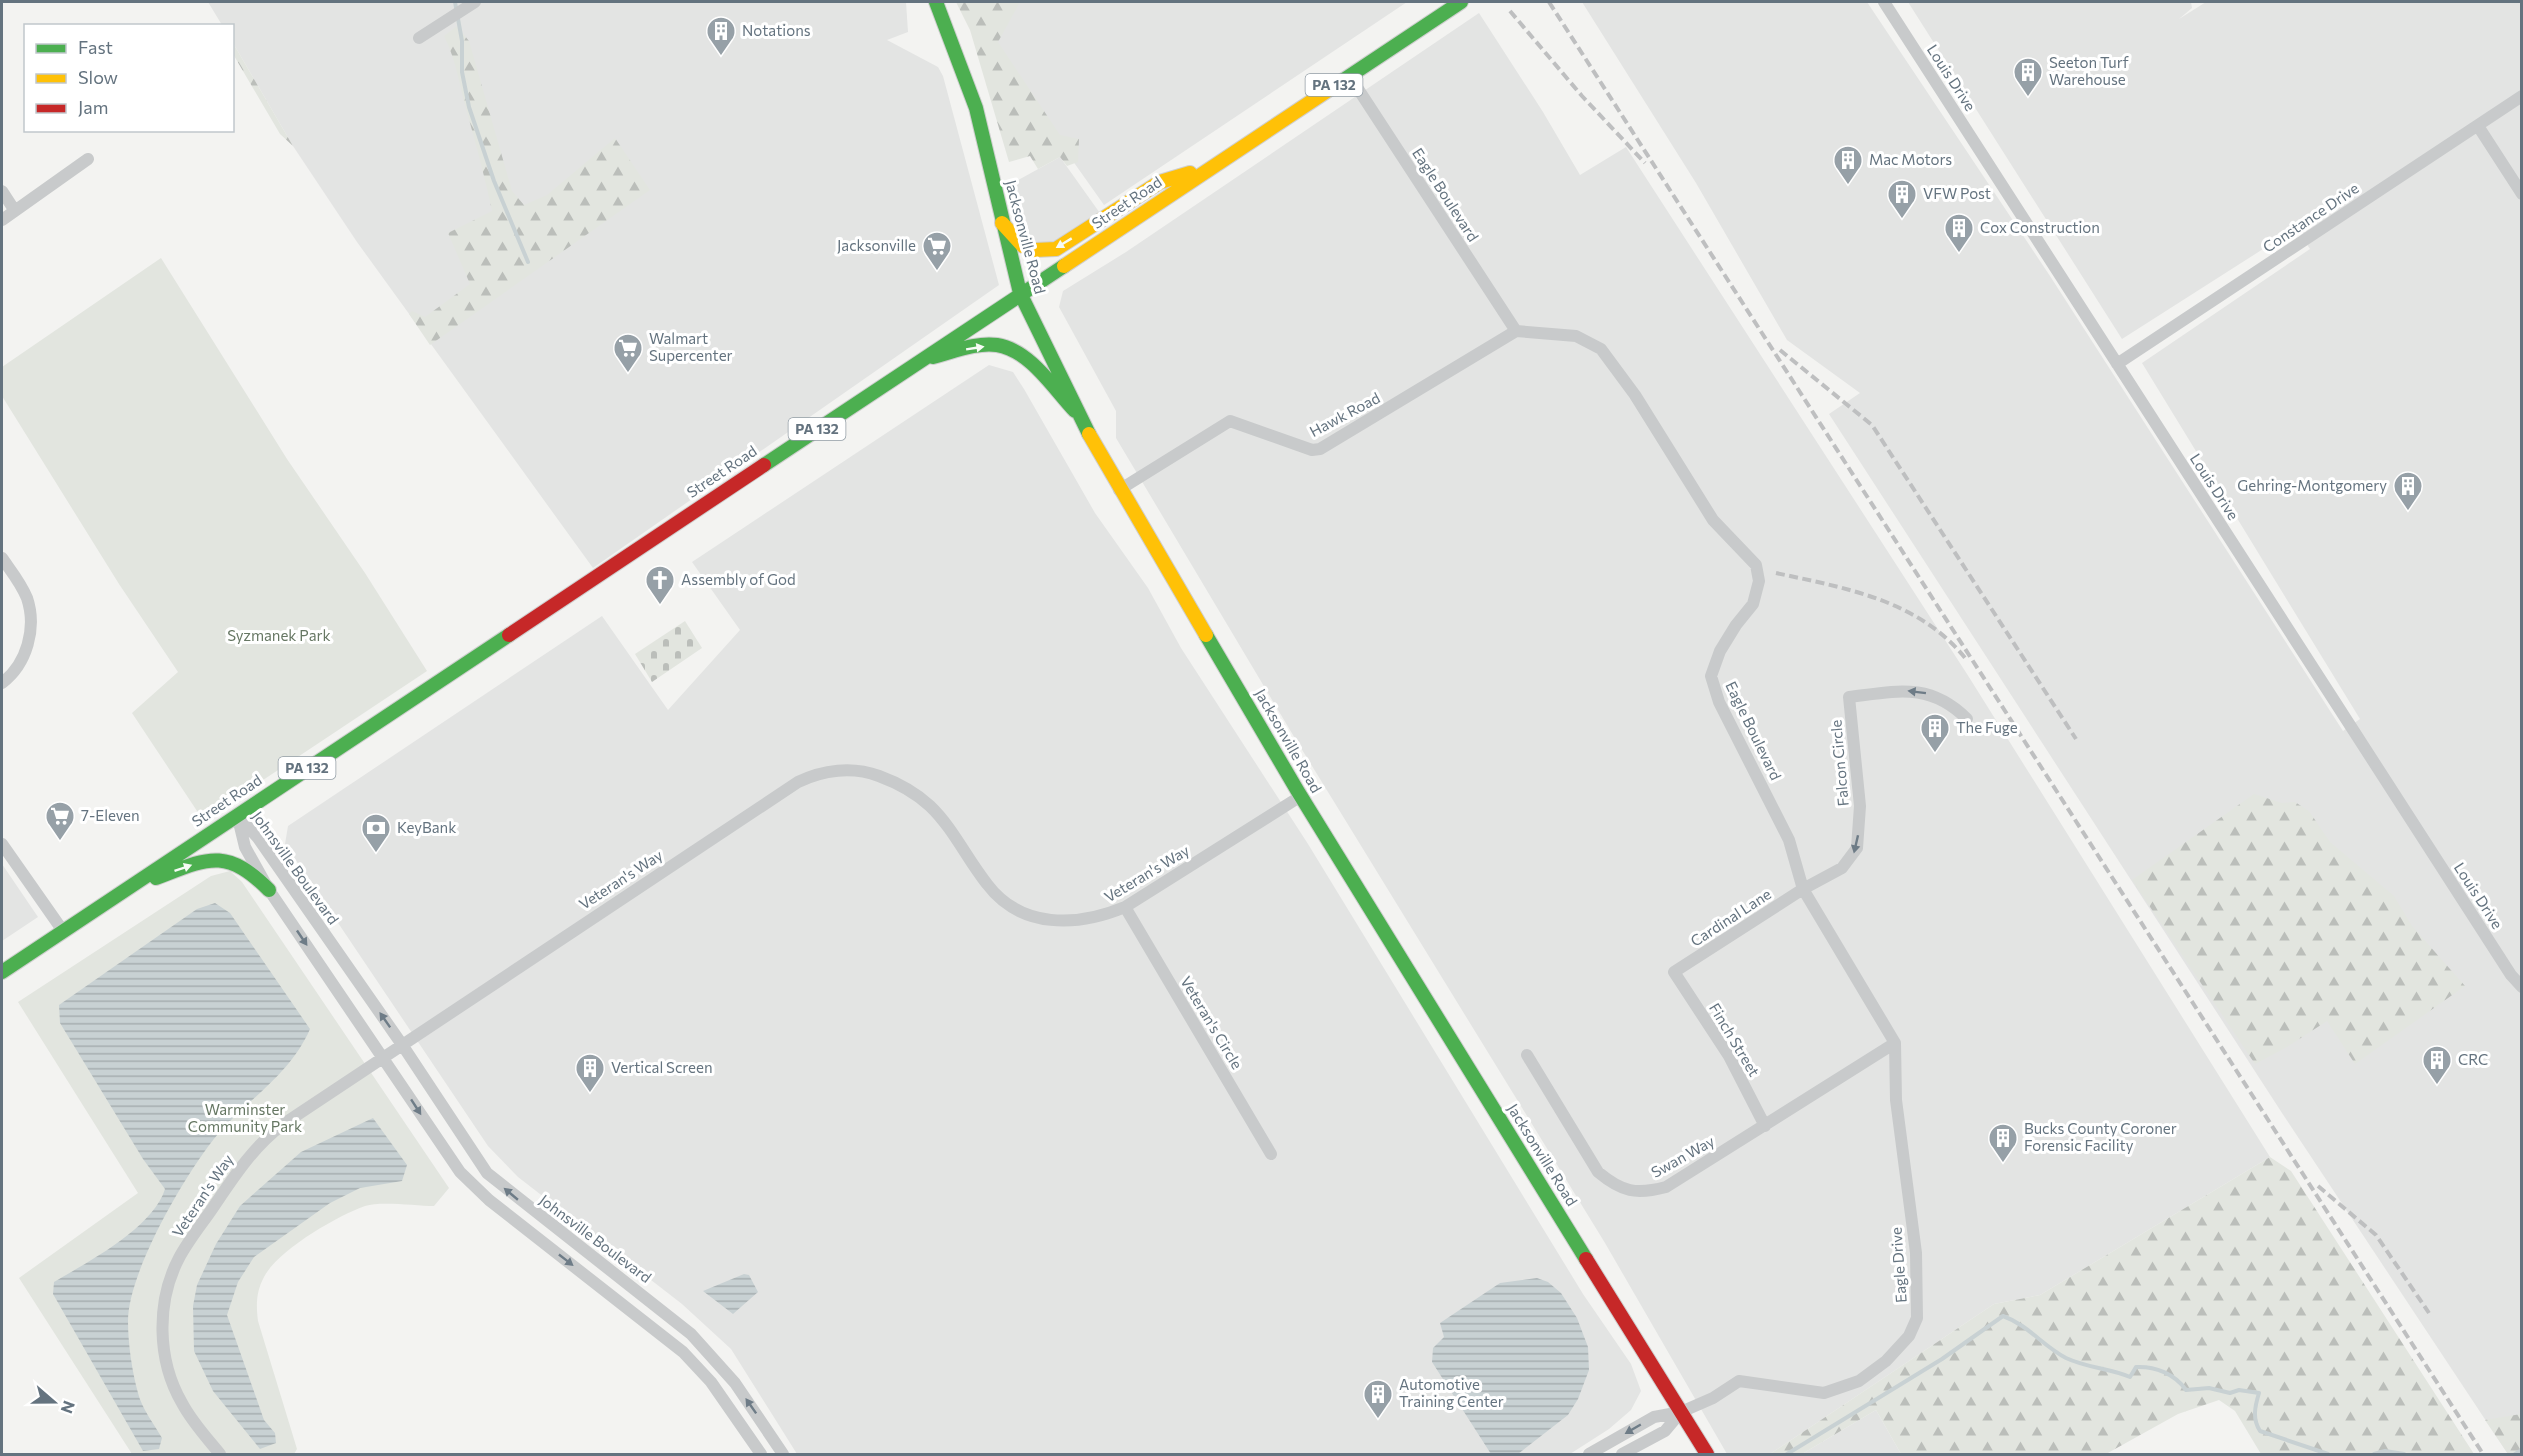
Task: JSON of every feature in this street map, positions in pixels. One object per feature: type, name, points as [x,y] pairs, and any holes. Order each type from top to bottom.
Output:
[{"type":"main road","name":"Jacksonville Road","points":[[936,2],[958,55],[976,108],[1020,293],[1075,411],[1119,490],[1191,606],[1301,796],[1707,1455]]},
{"type":"main road","name":"Street Road","points":[[2,972],[1207,168],[1461,2]]},
{"type":"main road","points":[[1002,223],[1023,246],[1035,250],[1056,249],[1160,182],[1207,168]]},
{"type":"main road","points":[[918,361],[973,347],[999,345],[1023,356],[1075,411]]},
{"type":"main road","points":[[128,888],[206,860],[220,860],[243,866],[269,890]]},
{"type":"street","points":[[419,38],[475,2]]},
{"type":"street","name":"Louis Drive","points":[[1884,2],[2522,987]]},
{"type":"street","name":"Eagle Boulevard","points":[[1349,75],[1516,331],[1539,335],[1576,336],[1601,349],[1635,395],[1713,520],[1756,565],[1759,581],[1754,604],[1736,625],[1720,651],[1711,676],[1719,702],[1789,840],[1803,889],[1895,1043]]},
{"type":"street","name":"Constance Drive","points":[[2117,364],[2522,96]]},
{"type":"street","points":[[2478,126],[2522,194]]},
{"type":"street","points":[[2,220],[88,159]]},
{"type":"street","points":[[2,191],[15,211]]},
{"type":"street","name":"Hawk Road","points":[[1119,490],[1230,421],[1312,450],[1320,449],[1516,331]]},
{"type":"street","points":[[2,558],[26,596],[31,623],[22,659],[2,683]]},
{"type":"street","name":"Falcon Circle","points":[[1803,889],[1847,864],[1857,848],[1860,806],[1849,697],[1918,691],[1943,700],[1966,719]]},
{"type":"street","name":"Veteran's Way","points":[[220,1455],[181,1402],[167,1365],[162,1324],[166,1294],[176,1265],[238,1169],[265,1138],[798,782],[819,774],[844,771],[869,773],[912,791],[938,815],[987,885],[1006,902],[1029,914],[1049,920],[1075,922],[1102,916],[1125,907],[1301,796]]},
{"type":"street","name":"Johnsville Boulevard","points":[[237,815],[245,847],[269,890],[460,1172],[489,1200],[683,1352],[711,1382],[736,1415],[761,1455]]},
{"type":"street","name":"Johnsville Boulevard","points":[[237,815],[258,838],[403,1046],[487,1173],[691,1334],[735,1383],[783,1455]]},
{"type":"street","points":[[2,844],[63,931]]},
{"type":"street","name":"Cardinal Lane","points":[[1674,972],[1803,889]]},
{"type":"street","name":"Veteran's Circle","points":[[1125,907],[1271,1154]]},
{"type":"street","name":"Finch Street","points":[[1674,972],[1729,1056],[1765,1126]]},
{"type":"street","name":"Eagle Drive","points":[[1681,1412],[1713,1398],[1739,1381],[1824,1393],[1859,1381],[1886,1361],[1909,1336],[1917,1318],[1916,1252],[1896,1100],[1895,1043]]},
{"type":"street","name":"Swan Way","points":[[1527,1054],[1598,1172],[1615,1186],[1643,1193],[1666,1187],[1895,1043]]},
{"type":"street","points":[[1589,1455],[1654,1417],[1681,1412]]},
{"type":"street","points":[[1622,1455],[1665,1431],[1681,1412]]},
{"type":"shaded area","points":[[208,2],[906,2],[908,32],[887,40],[938,67],[943,76],[999,285],[593,568],[357,242],[293,146],[234,45],[234,24],[221,24]]},
{"type":"shaded area","points":[[970,2],[1407,2],[1104,205],[1058,140]]},
{"type":"shaded area","points":[[1582,2],[1867,2],[2050,276],[2343,731],[2360,719],[2142,363],[2310,249],[2296,228],[2122,339],[1908,2],[2191,2],[2192,8],[2179,19],[2206,2],[2521,2],[2521,1454],[2508,1454],[2282,1113],[1829,414],[1860,393],[1787,340],[1696,183]]},
{"type":"shaded area","points":[[1479,13],[1543,112],[1580,175],[1626,147],[1967,674],[2270,1157],[2040,1295],[1994,1304],[1770,1454],[1727,1454],[1605,1243],[1293,735],[1116,438],[1116,411],[1059,307],[1063,291],[1126,252]]},
{"type":"shaded area","points":[[1060,157],[1102,216],[1059,243],[1028,243],[1022,234],[1011,184]]},
{"type":"shaded area","points":[[989,365],[1013,372],[1024,389],[1095,513],[1148,588],[1181,648],[1308,844],[1583,1294],[1631,1364],[1641,1391],[1631,1410],[1609,1429],[1570,1454],[797,1454],[731,1349],[682,1304],[518,1177],[488,1146],[285,844],[288,826],[602,616],[668,710],[740,630],[692,562]]},
{"type":"shaded area","points":[[2,864],[38,917],[2,941]]},
{"type":"shaded area","points":[[215,903],[230,913],[310,1029],[292,1060],[230,1121],[205,1151],[175,1197],[148,1250],[131,1300],[128,1321],[129,1339],[140,1399],[162,1438],[159,1449],[143,1451],[53,1294],[54,1282],[118,1243],[134,1230],[158,1203],[165,1189],[143,1159],[60,1023],[59,1005],[197,909]]},
{"type":"shaded area","points":[[373,1118],[407,1165],[402,1181],[360,1188],[330,1203],[254,1257],[238,1282],[227,1315],[264,1420],[275,1433],[276,1443],[260,1449],[213,1391],[194,1351],[193,1306],[197,1285],[216,1244],[240,1206],[301,1152]]},
{"type":"shaded area","points":[[744,1274],[749,1275],[758,1292],[733,1314],[703,1291]]},
{"type":"shaded area","points":[[1537,1278],[1548,1282],[1561,1293],[1577,1318],[1588,1347],[1589,1370],[1578,1399],[1568,1415],[1518,1454],[1491,1454],[1432,1362],[1433,1348],[1444,1337],[1440,1323],[1500,1283]]},
{"type":"shaded area","points":[[1876,1410],[1901,1454],[1802,1454]]},
{"type":"green space","points":[[956,2],[1020,2],[998,42],[1060,135],[1079,139],[1078,162],[1067,166],[1060,157],[1038,169],[1030,156],[1009,162],[970,30]]},
{"type":"green space","points":[[457,26],[469,41],[512,191],[524,205],[547,195],[615,138],[650,190],[430,345],[409,314],[412,311],[425,317],[470,284],[448,233],[492,211],[455,64],[444,36]]},
{"type":"green space","points":[[234,45],[293,146],[280,134],[234,56]]},
{"type":"green space","name":"Syzmanek Park","points":[[161,258],[287,459],[365,573],[427,671],[203,820],[132,713],[178,672],[119,584],[2,396],[2,367]]},
{"type":"green space","points":[[685,621],[702,648],[652,682],[635,654]]},
{"type":"green space","points":[[2254,794],[2282,803],[2295,802],[2309,811],[2330,842],[2394,896],[2412,926],[2465,986],[2355,1064],[2327,1021],[2287,1047],[2255,1064],[2132,880]]},
{"type":"green space","name":"Warminster Community Park","points":[[230,871],[242,882],[449,1188],[434,1206],[380,1204],[365,1206],[353,1211],[295,1245],[271,1267],[264,1277],[257,1299],[258,1321],[297,1449],[294,1454],[132,1454],[19,1278],[138,1193],[18,1002],[211,876]]},
{"type":"green space","points":[[2270,1157],[2291,1171],[2474,1454],[2261,1454],[2235,1411],[2219,1400],[2178,1414],[2106,1454],[1901,1454],[1876,1410],[1802,1454],[1770,1454],[1994,1304],[2040,1295]]},
{"type":"green space","points":[[2521,1414],[2521,1454],[2508,1454],[2485,1420]]},
{"type":"waterway","points":[[455,2],[462,41],[462,72],[469,107],[494,181],[528,262]]},
{"type":"waterway","points":[[1787,1454],[1942,1359],[2003,1316],[2020,1325],[2066,1358],[2082,1364],[2130,1377],[2136,1367],[2150,1368],[2170,1375],[2186,1390],[2209,1388],[2230,1393],[2239,1390],[2259,1393],[2255,1417],[2260,1431],[2328,1454]]},
{"type":"waterway","points":[[2515,1454],[2522,1450]]},
{"type":"waterway","points":[[2374,1454],[2385,1451],[2404,1454]]},
{"type":"railway","points":[[1549,2],[2483,1454]]},
{"type":"railway","points":[[1510,11],[1582,96],[1645,163]]},
{"type":"railway","points":[[1780,350],[1872,425],[2076,739]]},
{"type":"railway","points":[[1776,573],[1854,591],[1903,610],[1926,623],[1947,639],[1966,659]]},
{"type":"railway","points":[[2318,1186],[2376,1235],[2429,1313]]},
{"type":"traffic: fast","points":[[936,2],[976,108],[1020,293],[1089,434]]},
{"type":"traffic: fast","points":[[1330,89],[1461,2]]},
{"type":"traffic: fast","points":[[764,465],[1064,266]]},
{"type":"traffic: fast","points":[[933,357],[989,344],[1009,348],[1031,362],[1075,411]]},
{"type":"traffic: fast","points":[[2,972],[509,635]]},
{"type":"traffic: fast","points":[[1206,635],[1297,790],[1586,1259]]},
{"type":"traffic: fast","points":[[156,878],[190,865],[216,860],[241,867],[269,890]]},
{"type":"traffic: slow","points":[[1064,266],[1330,89]]},
{"type":"traffic: slow","points":[[1002,223],[1023,246],[1035,250],[1056,249],[1160,182],[1190,173]]},
{"type":"traffic: slow","points":[[1089,434],[1206,635]]},
{"type":"traffic: jam","points":[[509,635],[764,465]]},
{"type":"traffic: jam","points":[[1586,1259],[1707,1454]]},
{"type":"place","name":"Notations","points":[[721,56]]},
{"type":"place","name":"Seeton Turf Warehouse","points":[[2028,98]]},
{"type":"place","name":"Mac Motors","points":[[1848,186]]},
{"type":"place","name":"VFW Post","points":[[1902,220]]},
{"type":"place","name":"Cox Construction","points":[[1959,254]]},
{"type":"place","name":"Jacksonville","points":[[937,272]]},
{"type":"place","name":"Walmart Supercenter","points":[[628,374]]},
{"type":"place","name":"Gehring-Montgomery","points":[[2408,512]]},
{"type":"place","name":"Assembly of God","points":[[660,606]]},
{"type":"place","name":"The Fuge","points":[[1935,754]]},
{"type":"place","name":"7-Eleven","points":[[60,842]]},
{"type":"place","name":"KeyBank","points":[[376,854]]},
{"type":"place","name":"CRC","points":[[2437,1086]]},
{"type":"place","name":"Vertical Screen","points":[[590,1094]]},
{"type":"place","name":"Bucks County Coroner Forensic Facility","points":[[2003,1164]]},
{"type":"place","name":"Automotive Training Center","points":[[1378,1420]]}]
